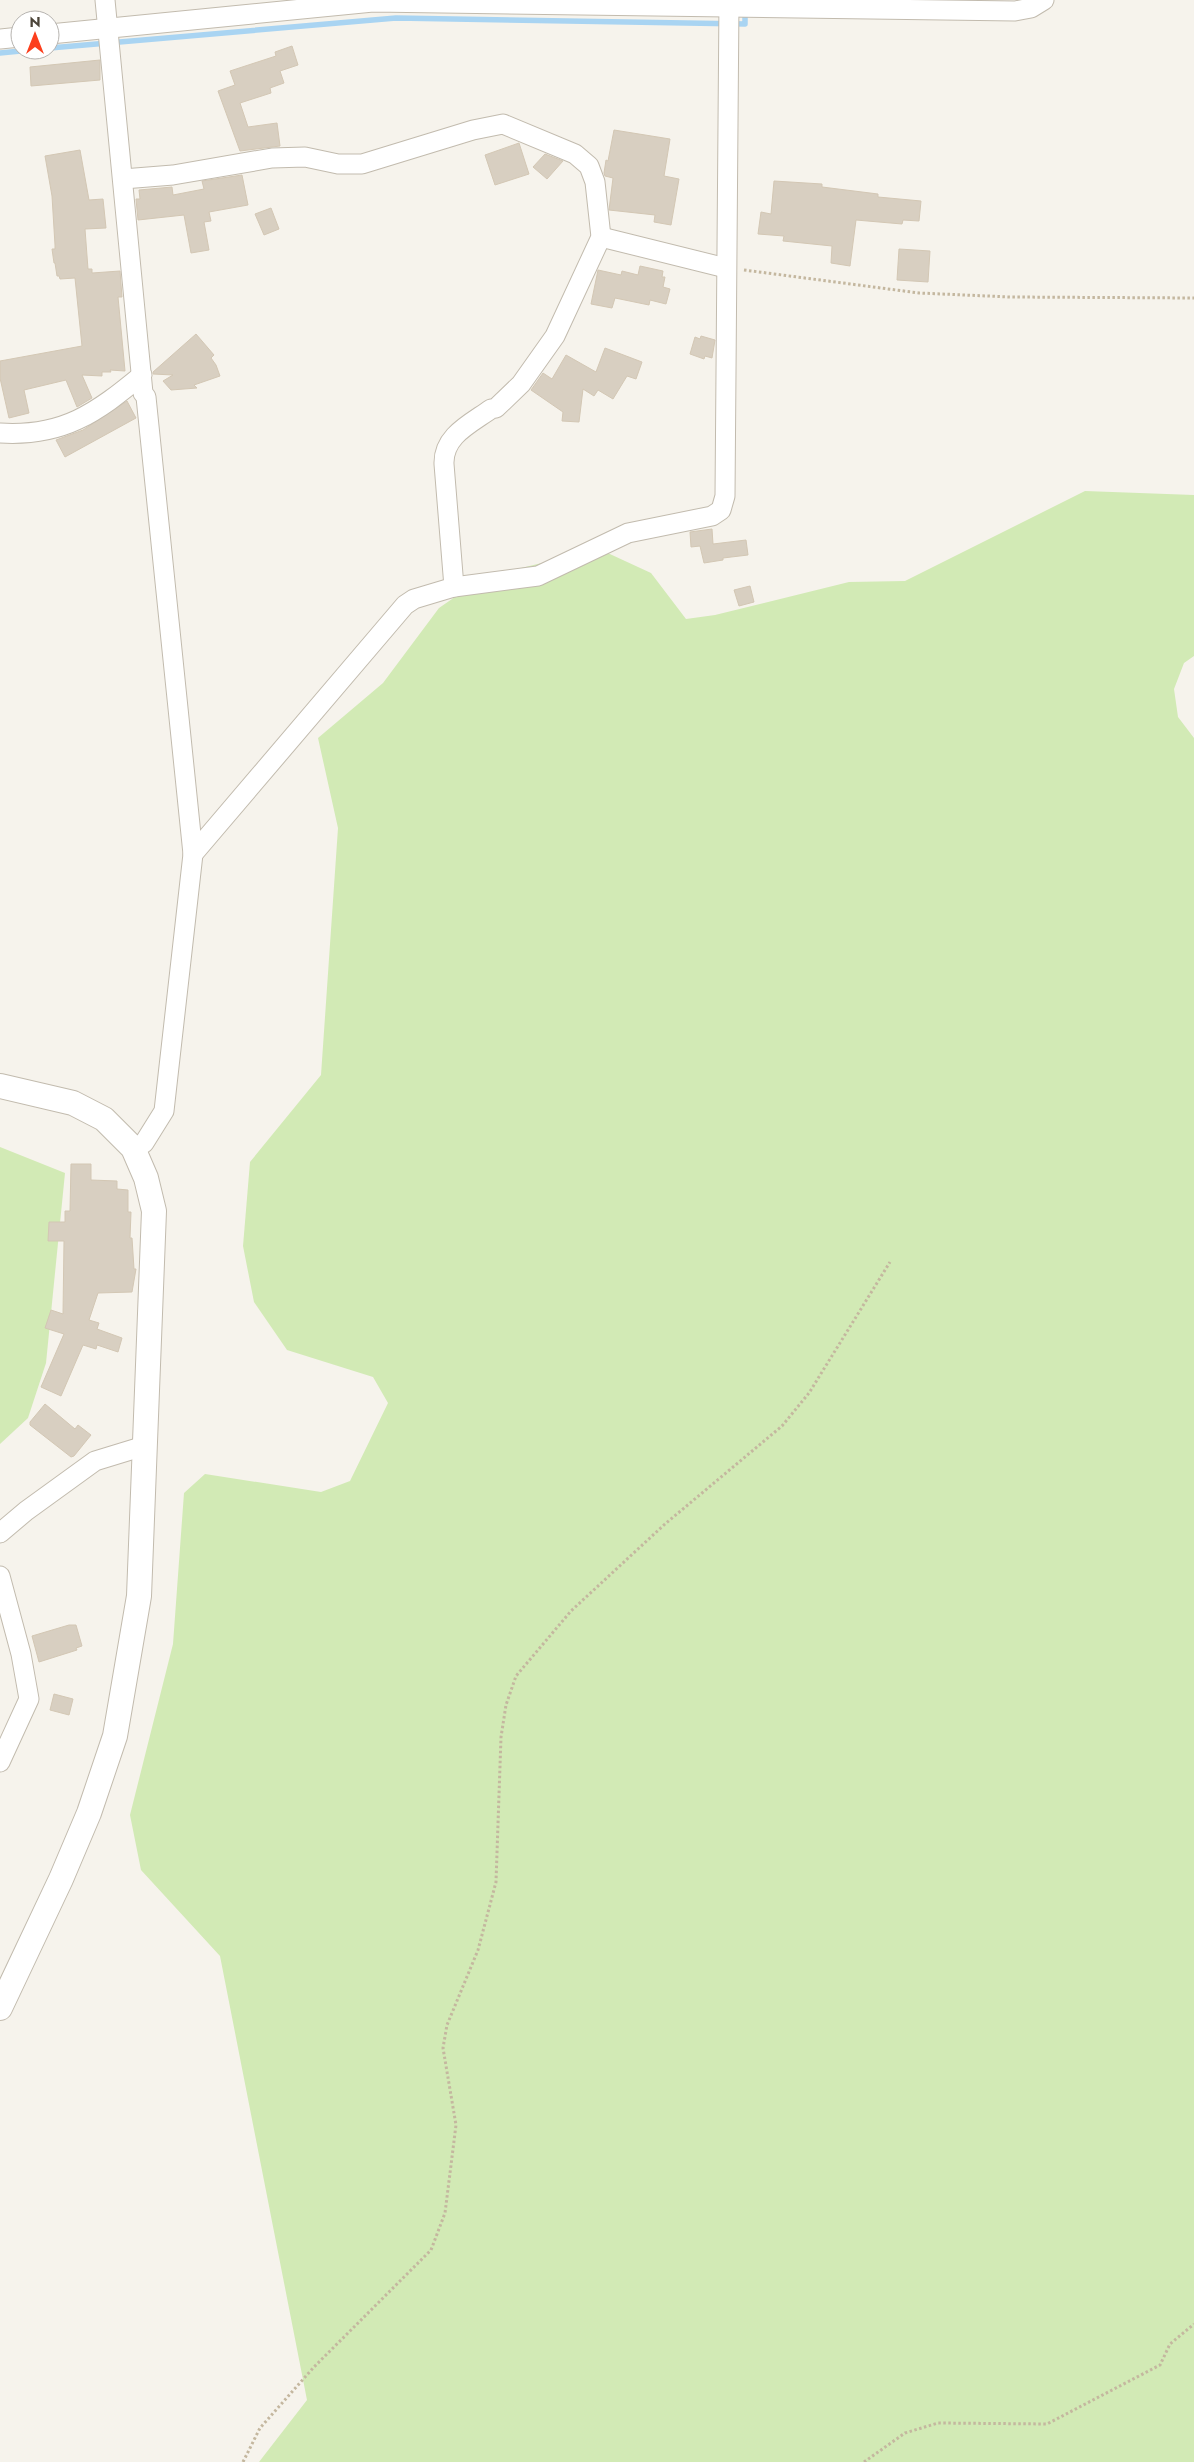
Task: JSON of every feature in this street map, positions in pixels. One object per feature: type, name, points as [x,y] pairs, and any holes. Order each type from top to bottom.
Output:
[{"type":"street","points":[[105,0],[142,375],[193,854],[164,1111],[144,1143],[133,1148]]},
{"type":"street","points":[[60,34],[108,32],[399,1],[1015,10],[1031,8],[1044,0]]},
{"type":"street","points":[[193,854],[401,609],[414,599],[454,587],[538,576],[628,533],[712,516],[721,510],[725,496],[729,38],[737,7]]},
{"type":"street","points":[[123,179],[173,175],[272,158],[310,158],[338,164],[362,164],[473,130],[503,124],[575,154],[589,166],[595,182],[601,237],[555,336],[521,384],[496,408],[491,408],[449,442],[444,456],[454,587]]},
{"type":"street","points":[[601,237],[726,268]]},
{"type":"street","points":[[0,433],[30,434],[53,430],[76,421],[114,398],[142,375]]},
{"type":"street","points":[[0,1086],[74,1103],[104,1119],[133,1148],[146,1178],[154,1211],[140,1596],[114,1736],[89,1813],[61,1879],[0,2008]]},
{"type":"street","points":[[0,1533],[26,1511],[95,1461],[144,1446]]},
{"type":"street","points":[[0,1576],[21,1654],[29,1699],[0,1762]]},
{"type":"path","points":[[726,268],[919,293],[1010,297],[1194,298]]},
{"type":"path","points":[[243,2462],[260,2428],[308,2374],[431,2250],[445,2214],[456,2125],[443,2048],[447,2025],[478,1950],[496,1882],[501,1737],[506,1706],[516,1676],[570,1611],[665,1524],[782,1426],[809,1393],[890,1262]]},
{"type":"path","points":[[864,2462],[905,2433],[938,2423],[1048,2424],[1160,2365],[1170,2344],[1194,2324]]},
{"type":"green space","points":[[1085,491],[1194,495],[1194,656],[1184,663],[1174,689],[1178,717],[1194,738],[1194,2462],[259,2462],[307,2400],[220,1956],[141,1870],[130,1815],[173,1644],[184,1493],[205,1474],[321,1492],[350,1481],[388,1403],[373,1377],[287,1350],[254,1302],[243,1246],[250,1162],[321,1075],[338,828],[318,738],[383,683],[439,608],[484,577],[599,549],[651,573],[686,619],[715,615],[849,582],[905,581]]},
{"type":"green space","points":[[0,1147],[65,1173],[46,1363],[28,1418],[0,1444]]},
{"type":"building","points":[[292,46],[298,65],[280,71],[284,83],[270,88],[271,93],[240,103],[248,127],[277,123],[280,146],[240,151],[218,91],[235,85],[230,71],[276,56],[275,52]]},
{"type":"building","points":[[100,60],[100,80],[31,86],[30,67]]},
{"type":"building","points":[[614,130],[670,139],[664,176],[679,179],[671,225],[654,222],[655,215],[609,210],[613,178],[605,176],[604,173]]},
{"type":"building","points":[[519,143],[529,174],[495,185],[485,155]]},
{"type":"building","points":[[80,150],[89,200],[103,199],[106,228],[85,229],[88,269],[92,269],[92,273],[120,271],[122,297],[118,297],[125,371],[110,370],[111,372],[102,372],[102,376],[82,375],[92,398],[77,407],[66,380],[24,390],[29,413],[9,418],[0,378],[0,361],[82,346],[75,278],[60,279],[57,276],[54,263],[52,249],[55,249],[55,245],[52,196],[45,156]]},
{"type":"building","points":[[545,154],[563,161],[547,179],[533,167]]},
{"type":"building","points":[[242,175],[248,205],[209,212],[211,221],[204,222],[209,250],[191,253],[184,215],[138,220],[136,199],[140,199],[139,190],[172,187],[173,195],[204,189],[202,181]]},
{"type":"building","points":[[774,181],[822,184],[822,187],[878,194],[878,197],[921,201],[919,221],[903,220],[902,224],[856,220],[850,266],[831,263],[832,246],[783,241],[784,236],[758,234],[761,212],[771,214]]},
{"type":"building","points":[[271,208],[279,229],[264,235],[255,214]]},
{"type":"building","points":[[899,249],[930,251],[928,282],[897,280]]},
{"type":"building","points":[[640,266],[663,271],[662,277],[665,277],[663,287],[670,289],[666,304],[650,300],[649,305],[615,298],[612,308],[591,304],[598,270],[621,275],[622,271],[638,275]]},
{"type":"building","points":[[196,334],[214,355],[211,358],[220,376],[194,385],[197,388],[171,390],[163,381],[173,375],[153,374],[153,372]]},
{"type":"building","points":[[701,336],[715,340],[712,358],[705,356],[704,359],[690,354],[695,337],[700,339]]},
{"type":"building","points":[[605,348],[642,362],[636,379],[627,376],[613,399],[598,390],[594,396],[583,389],[579,422],[562,421],[563,412],[531,390],[543,373],[552,379],[566,355],[596,372]]},
{"type":"building","points":[[127,401],[136,418],[65,457],[56,440],[83,430]]},
{"type":"building","points":[[712,529],[713,544],[746,540],[748,555],[723,558],[723,560],[704,563],[700,546],[691,547],[690,532]]},
{"type":"building","points":[[750,586],[754,602],[739,606],[734,590]]},
{"type":"building","points":[[71,1164],[91,1164],[91,1180],[117,1181],[117,1189],[128,1190],[128,1212],[131,1212],[130,1238],[132,1238],[134,1269],[136,1269],[132,1292],[98,1293],[89,1320],[99,1323],[97,1329],[122,1338],[118,1352],[97,1345],[96,1349],[83,1345],[61,1396],[41,1387],[64,1334],[45,1328],[51,1310],[63,1314],[64,1241],[48,1241],[49,1222],[65,1222],[65,1211],[70,1211]]},
{"type":"building","points":[[45,1404],[75,1429],[78,1425],[91,1435],[74,1456],[71,1457],[30,1425],[30,1422]]},
{"type":"building","points":[[69,1625],[76,1625],[82,1646],[76,1648],[77,1650],[39,1662],[32,1636]]},
{"type":"building","points":[[54,1694],[73,1699],[69,1715],[50,1710]]},
{"type":"waterway","points":[[60,47],[396,18],[745,24],[745,10]]},
{"type":"waterway","points":[[0,53],[10,52]]}]
